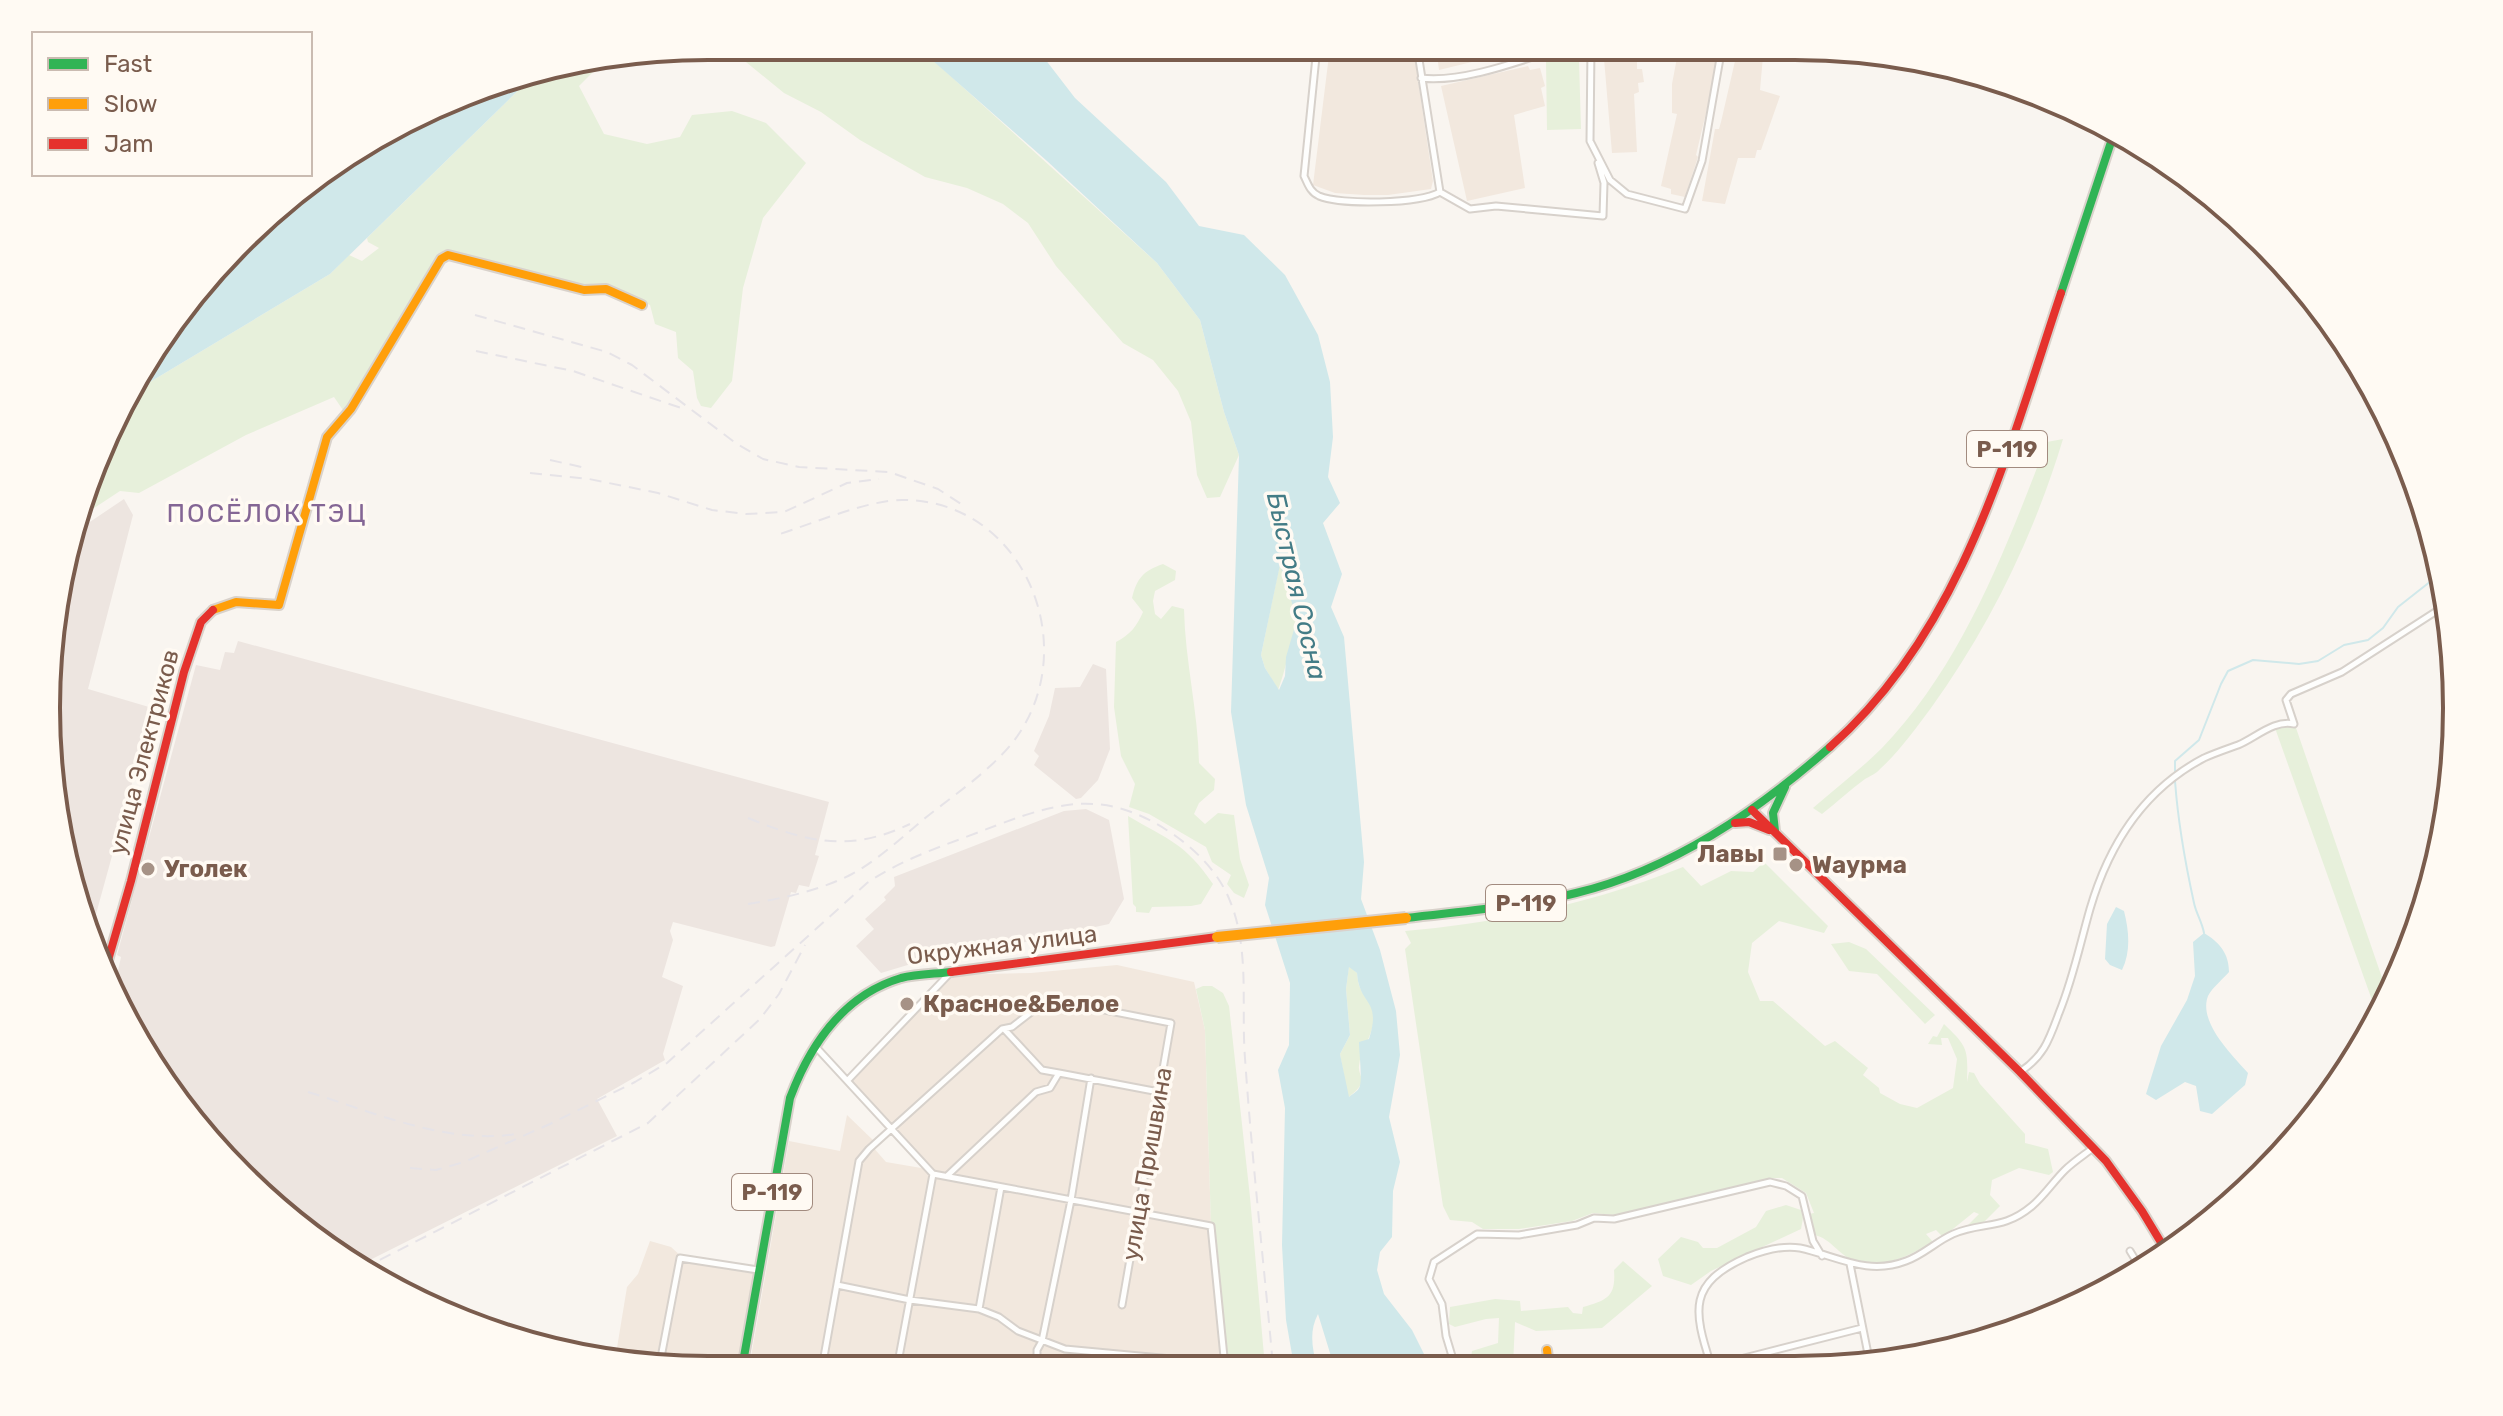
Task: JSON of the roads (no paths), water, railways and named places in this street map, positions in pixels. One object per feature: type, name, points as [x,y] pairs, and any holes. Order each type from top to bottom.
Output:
[{"type":"main road","name":"Р-119","points":[[1729,825],[1792,778],[1849,729],[1895,679],[1927,632],[1957,577],[2003,460],[2111,143]]},
{"type":"main road","name":"улица Электриков","points":[[109,956],[184,672],[201,622],[211,611],[236,602],[279,605],[327,437],[351,409],[441,259],[448,255],[584,290],[606,289],[642,305]]},
{"type":"main road","points":[[1776,833],[1771,820],[1772,811],[1792,778]]},
{"type":"main road","points":[[1752,810],[2020,1072],[2106,1161],[2161,1243]]},
{"type":"main road","points":[[1729,825],[1749,822],[1776,833]]},
{"type":"main road","name":"Окружная улица","points":[[744,1356],[790,1098],[814,1045],[839,1015],[867,993],[902,978],[954,969],[1552,899],[1643,872],[1729,825]]},
{"type":"main road","points":[[1547,1350],[1548,1356]]},
{"type":"street","points":[[1316,60],[1304,176],[1311,191],[1321,197],[1410,201],[1440,192],[1470,209],[1496,206],[1603,216],[1604,183],[1594,149]]},
{"type":"street","points":[[1419,60],[1440,192]]},
{"type":"street","points":[[1421,78],[1435,80],[1517,60]]},
{"type":"street","points":[[1591,60],[1590,141],[1610,180],[1627,194],[1685,209],[1702,161],[1720,60]]},
{"type":"street","points":[[2020,1072],[2037,1061],[2047,1043],[2070,987],[2095,894],[2115,844],[2132,817],[2166,784],[2204,758],[2275,726],[2287,722],[2294,724],[2286,700],[2291,694],[2342,672],[2435,612]]},
{"type":"street","points":[[848,1080],[954,969]]},
{"type":"street","name":"улица Пришвина","points":[[1004,1029],[1012,1027],[1048,999],[1171,1023],[1122,1305]]},
{"type":"street","points":[[824,1356],[859,1161],[1004,1029],[1042,1070],[1159,1092]]},
{"type":"street","points":[[814,1045],[933,1174],[1211,1226],[1224,1356]]},
{"type":"street","points":[[947,1176],[1036,1092],[1050,1088],[1059,1073]]},
{"type":"street","points":[[1037,1356],[1071,1200],[1091,1078]]},
{"type":"street","points":[[1710,1356],[1701,1333],[1699,1304],[1706,1283],[1728,1266],[1758,1252],[1798,1248],[1850,1264],[1886,1266],[1906,1261],[1953,1234],[2008,1222],[2033,1205],[2067,1168],[2093,1148]]},
{"type":"street","points":[[899,1356],[933,1174]]},
{"type":"street","points":[[1452,1356],[1442,1304],[1429,1279],[1434,1262],[1477,1234],[1519,1235],[1577,1225],[1594,1218],[1614,1219],[1770,1182],[1786,1186],[1802,1196],[1813,1241],[1822,1256]]},
{"type":"street","points":[[979,1309],[1001,1187]]},
{"type":"street","points":[[2130,1251],[2135,1259]]},
{"type":"street","points":[[662,1355],[682,1257],[759,1271]]},
{"type":"street","points":[[1850,1264],[1867,1351]]},
{"type":"street","points":[[837,1285],[910,1300],[979,1309],[999,1317],[1018,1331],[1065,1349],[1131,1356]]},
{"type":"street","points":[[1750,1356],[1862,1328]]},
{"type":"water","name":"Быстрая Сосна","points":[[932,60],[1046,60],[1075,98],[1166,182],[1199,226],[1244,235],[1285,275],[1318,335],[1330,382],[1333,437],[1328,477],[1340,503],[1323,523],[1342,574],[1331,607],[1344,637],[1364,862],[1361,899],[1380,950],[1396,1011],[1400,1055],[1389,1117],[1400,1162],[1393,1191],[1392,1237],[1380,1252],[1377,1270],[1384,1294],[1412,1330],[1425,1356],[1331,1356],[1318,1314],[1313,1327],[1315,1356],[1292,1356],[1286,1320],[1282,1245],[1285,1108],[1278,1070],[1289,1045],[1290,983],[1265,905],[1269,878],[1246,805],[1231,712],[1239,455],[1224,412],[1200,320],[1157,263]],"holes":[[[1280,565],[1297,619],[1286,657],[1285,676],[1279,690],[1261,655]],[[1349,967],[1357,973],[1373,1016],[1369,1039],[1359,1042],[1360,1085],[1349,1097],[1340,1054],[1350,1035],[1346,989]]]},
{"type":"water","points":[[521,88],[330,274],[147,384],[169,348],[221,281],[281,221],[314,194],[348,169],[421,127],[460,109]]},
{"type":"water","points":[[2116,907],[2124,911],[2128,933],[2127,956],[2122,970],[2105,959],[2107,924]]},
{"type":"water","points":[[2204,933],[2222,949],[2229,972],[2208,996],[2208,1016],[2218,1038],[2248,1073],[2245,1085],[2212,1114],[2200,1111],[2196,1086],[2185,1082],[2156,1100],[2146,1094],[2161,1046],[2187,1000],[2195,976],[2193,942]]},
{"type":"waterway","points":[[2175,774],[2175,761],[2199,740],[2228,671],[2253,660],[2299,664],[2318,661],[2344,645],[2368,640],[2383,628],[2398,607],[2431,581]]},
{"type":"waterway","points":[[2175,781],[2188,872],[2204,933]]},
{"type":"railway","points":[[475,315],[607,352],[632,365],[737,444],[763,459],[799,467],[889,472],[938,489],[961,504]]},
{"type":"railway","points":[[476,351],[573,371],[687,410]]},
{"type":"railway","points":[[550,460],[586,468]]},
{"type":"railway","points":[[530,473],[589,479],[658,493],[712,510],[746,514],[784,512],[847,483],[879,479]]},
{"type":"railway","points":[[748,904],[814,889],[852,874],[977,778],[1022,729],[1038,692],[1044,653],[1040,615],[1027,579],[1006,547],[978,522],[943,506],[888,501],[780,534]]},
{"type":"railway","points":[[410,1168],[436,1170],[464,1162],[550,1124],[667,1063],[867,883],[903,863],[995,826],[1048,809],[1073,804],[1097,804],[1122,809],[1149,820],[1177,837],[1201,857],[1221,882],[1236,919],[1244,979],[1248,1097],[1272,1356]]},
{"type":"railway","points":[[748,818],[790,833],[828,841],[867,839],[910,824]]},
{"type":"railway","points":[[374,1263],[648,1123],[760,1019],[779,994],[805,945]]},
{"type":"railway","points":[[308,1092],[437,1131],[490,1136],[516,1134]]},
{"type":"place","name":"Лавы","points":[[1780,854]]},
{"type":"place","name":"Wаурма","points":[[1796,865]]},
{"type":"place","name":"Уголек","points":[[148,869]]},
{"type":"place","name":"Красное&Белое","points":[[907,1004]]},
{"type":"district","name":"ПОСЁЛОК ТЭЦ","points":[[267,513]]}]
